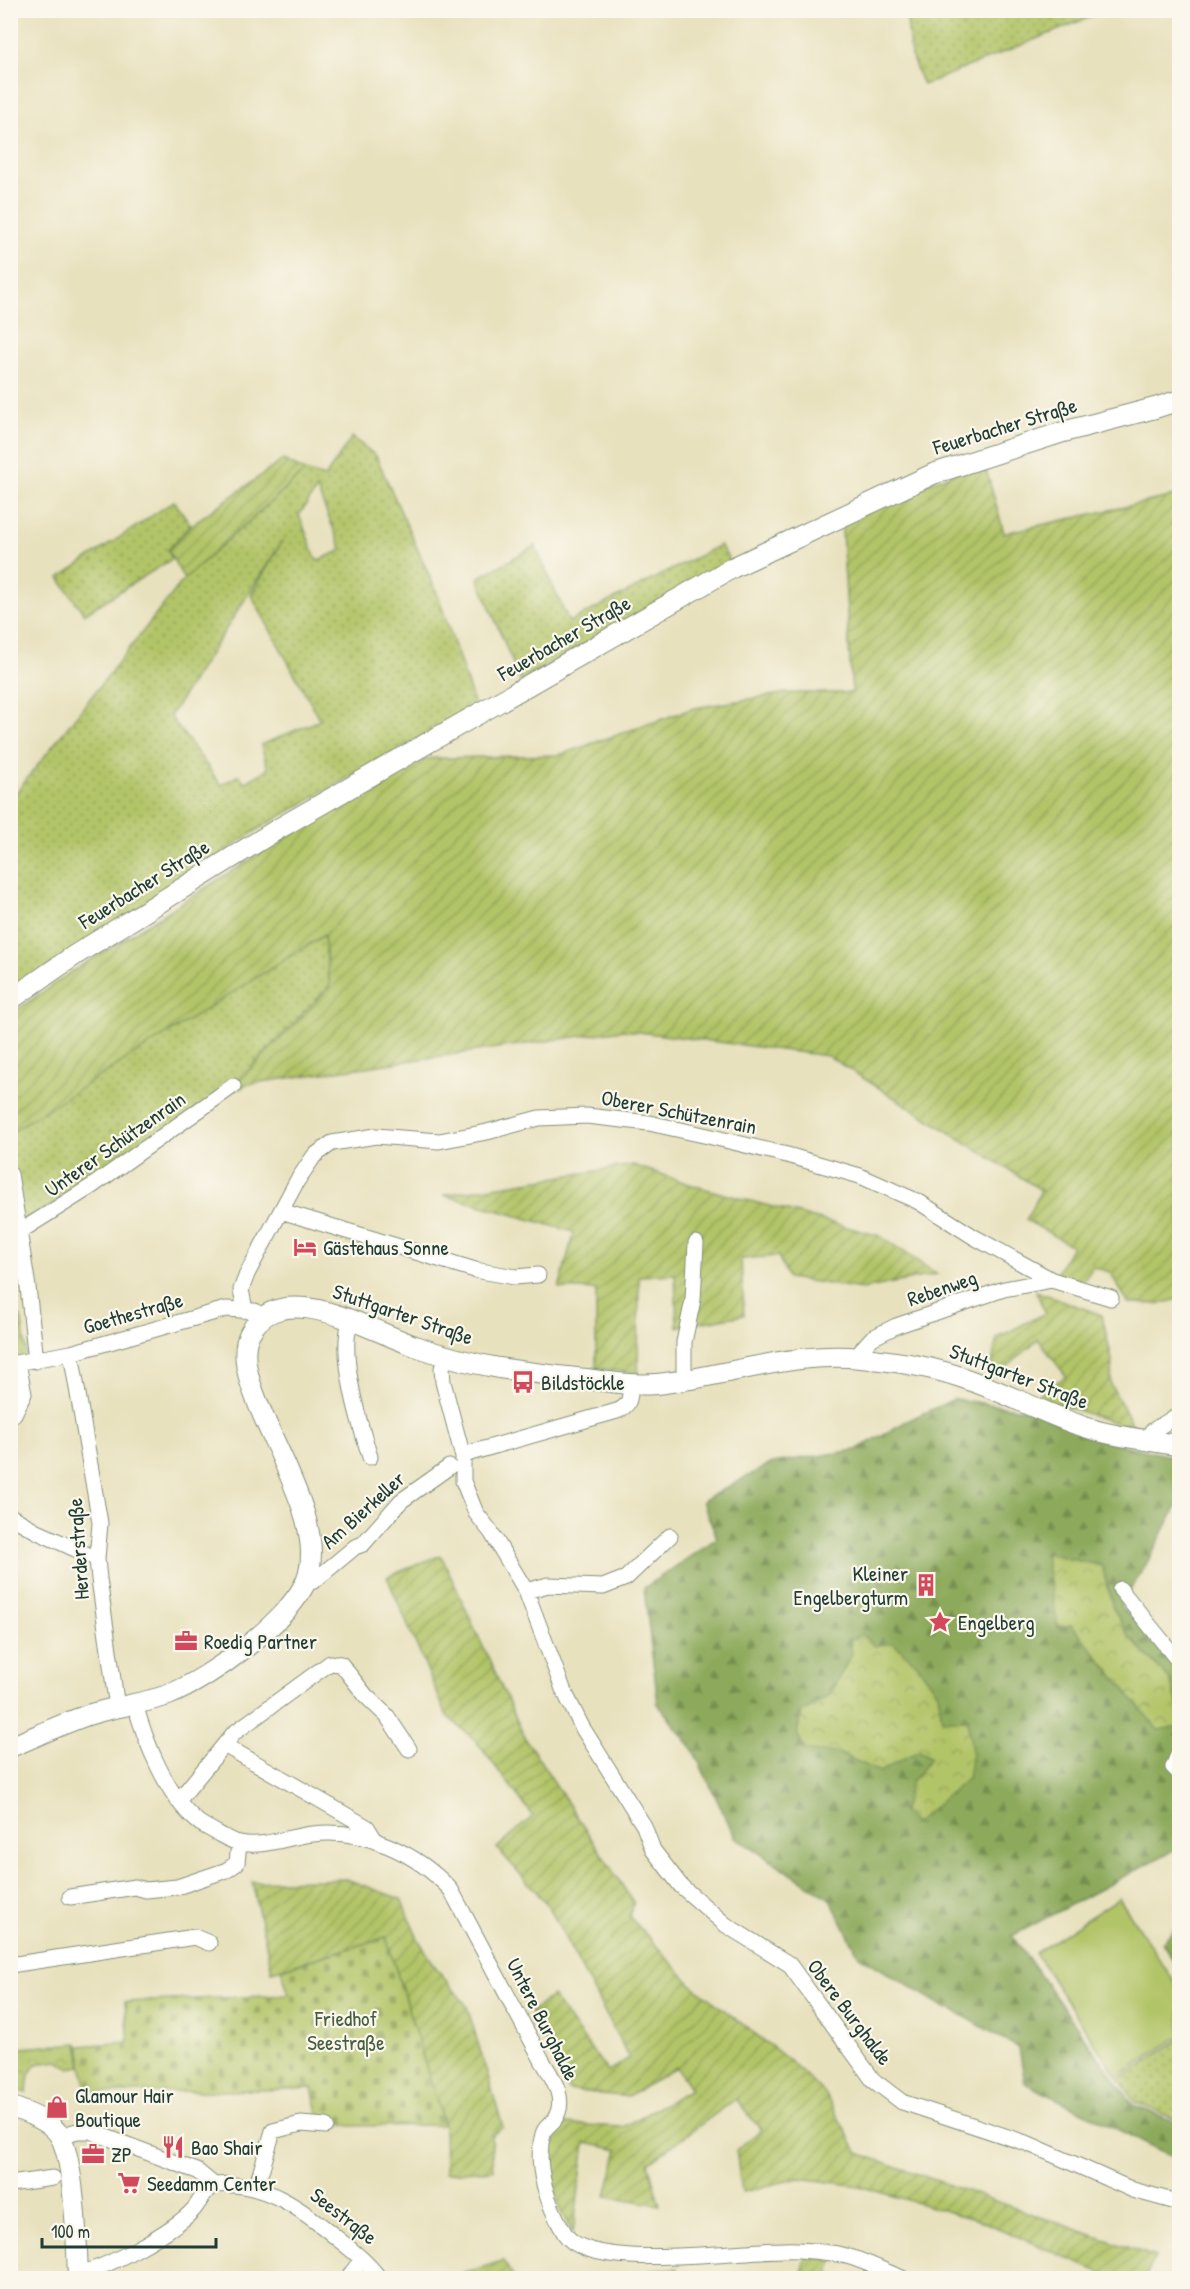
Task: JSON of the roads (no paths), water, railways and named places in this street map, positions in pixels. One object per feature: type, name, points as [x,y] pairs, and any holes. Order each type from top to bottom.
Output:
[{"type":"main road","name":"Feuerbacher Straße","points":[[10,1000],[75,955],[278,829],[732,568],[933,474],[1063,432],[1179,400]]},
{"type":"main road","name":"Stuttgarter Straße","points":[[267,1314],[276,1309],[293,1306],[317,1309],[446,1356],[514,1370],[631,1384],[684,1380],[817,1357],[858,1357],[919,1366],[966,1378],[1083,1427],[1179,1446]]},
{"type":"main road","points":[[10,1747],[63,1724],[178,1691],[224,1663],[270,1627],[296,1600],[305,1584],[312,1554],[310,1533],[303,1507],[255,1394],[246,1366],[246,1345],[250,1331],[267,1314]]},
{"type":"main road","points":[[10,2106],[44,2122],[60,2136],[70,2177],[78,2276]]},
{"type":"street","name":"Unterer Schützenrain","points":[[19,1232],[83,1192],[233,1086]]},
{"type":"street","name":"Oberer Schützenrain","points":[[245,1309],[241,1290],[281,1211],[314,1156],[332,1143],[376,1136],[439,1141],[487,1132],[539,1118],[587,1116],[649,1123],[788,1155],[860,1176],[919,1202],[974,1237],[1052,1280],[1111,1298]]},
{"type":"street","name":"Unterer Schützenrain","points":[[10,1174],[36,1361]]},
{"type":"street","points":[[281,1211],[475,1270],[515,1277],[538,1275]]},
{"type":"street","points":[[684,1380],[684,1342],[693,1300],[696,1244]]},
{"type":"street","name":"Rebenweg","points":[[858,1357],[872,1338],[896,1326],[1004,1289],[1052,1280]]},
{"type":"street","name":"Goethestraße","points":[[14,1364],[71,1353],[226,1309],[245,1309],[267,1314]]},
{"type":"street","points":[[350,1322],[346,1333],[350,1371],[358,1418],[370,1457]]},
{"type":"street","name":"Herderstraße","points":[[71,1353],[100,1523],[97,1558],[126,1706]]},
{"type":"street","name":"Obere Burghalde","points":[[446,1356],[442,1368],[443,1382],[463,1456],[463,1481],[476,1513],[491,1532],[526,1591],[568,1699],[582,1727],[644,1826],[654,1850],[681,1886],[700,1905],[726,1925],[789,1964],[873,2080],[902,2102],[1029,2144],[1133,2190],[1179,2203]]},
{"type":"street","points":[[14,1364],[24,1394],[14,1413]]},
{"type":"street","points":[[463,1456],[617,1412],[626,1408],[630,1400],[631,1384]]},
{"type":"street","points":[[1146,1440],[1152,1431],[1179,1414]]},
{"type":"street","name":"Am Bierkeller","points":[[305,1584],[314,1581],[355,1547],[363,1544],[401,1501],[449,1467]]},
{"type":"street","points":[[10,1516],[40,1533],[97,1558]]},
{"type":"street","points":[[526,1591],[548,1585],[603,1587],[626,1578],[670,1536]]},
{"type":"street","points":[[1120,1589],[1179,1663]]},
{"type":"street","points":[[178,1801],[224,1744],[242,1726],[330,1663],[341,1664],[366,1696],[387,1716],[409,1749]]},
{"type":"street","name":"Untere Burghalde","points":[[126,1706],[138,1719],[167,1786],[196,1821],[239,1843],[260,1844],[312,1834],[339,1833],[375,1840],[420,1862],[436,1874],[451,1890],[556,2082],[560,2099],[559,2110],[554,2120],[543,2131],[540,2154],[544,2184],[554,2213],[567,2237],[585,2248],[612,2254],[685,2257],[795,2250],[843,2255],[902,2278]]},
{"type":"street","name":"Untere Burghalde","points":[[224,1744],[367,1827],[375,1840]]},
{"type":"street","points":[[1179,1750],[1173,1767],[1179,1774]]},
{"type":"street","points":[[70,1897],[135,1887],[146,1890],[177,1887],[201,1880],[237,1863],[239,1843]]},
{"type":"street","points":[[10,1965],[195,1937],[209,1943]]},
{"type":"street","points":[[255,2188],[273,2132],[301,2124],[326,2126]]},
{"type":"street","points":[[60,2136],[76,2131],[90,2131],[197,2171],[213,2185],[206,2189],[193,2210],[157,2237],[92,2272],[78,2276]]},
{"type":"street","points":[[10,2184],[53,2178]]},
{"type":"street","name":"Seestraße","points":[[213,2185],[232,2183],[255,2188],[305,2211],[362,2259],[379,2278]]},
{"type":"street","points":[[348,2278],[362,2259]]},
{"type":"place","name":"Gästehaus Sonne","points":[[305,1247]]},
{"type":"place","name":"Bildstöckle","points":[[523,1382]]},
{"type":"place","name":"Kleiner Engelbergturm","points":[[926,1585]]},
{"type":"place","name":"Engelberg","points":[[940,1622]]},
{"type":"place","name":"Roedig Partner","points":[[186,1641]]},
{"type":"place","name":"Glamour Hair Boutique","points":[[57,2107]]},
{"type":"place","name":"Bao Shair","points":[[173,2147]]},
{"type":"place","name":"ZP","points":[[93,2154]]},
{"type":"place","name":"Seedamm Center","points":[[129,2183]]},
{"type":"park label","name":"Friedhof Seestraße","points":[[346,2030]]}]
